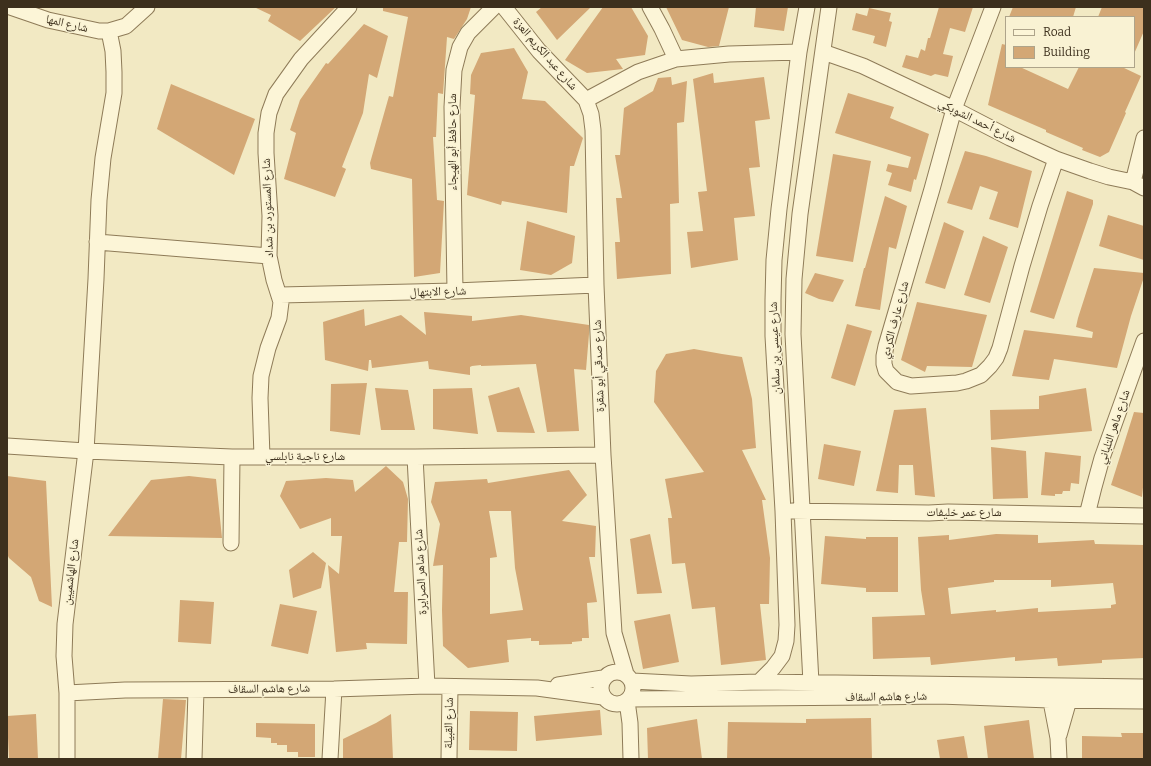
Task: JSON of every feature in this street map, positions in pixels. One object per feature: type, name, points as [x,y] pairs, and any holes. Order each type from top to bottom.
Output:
[{"type":"street","name":"شارع المها","points":[[10,7],[48,20],[99,31],[109,31],[126,26],[147,7]]},
{"type":"street","name":"شارع المستورد بن شداد","points":[[262,457],[260,386],[264,363],[279,318],[281,302],[274,280],[269,256],[270,216],[266,133],[269,113],[276,94],[301,59],[349,7]]},
{"type":"street","name":"شارع حافظ أبو الهيجاء","points":[[455,291],[452,107],[454,70],[460,47],[468,33],[494,7]]},
{"type":"street","name":"شارع عبد الكريم العزة","points":[[504,7],[539,51],[586,100]]},
{"type":"street","points":[[650,7],[676,59]]},
{"type":"street","name":"شارع عيسى بن سلمان","points":[[759,682],[773,668],[782,656],[786,641],[787,625],[783,512],[773,314],[774,260],[798,52],[807,7]]},
{"type":"street","name":"شارع عيسى بن سلمان","points":[[811,683],[793,334],[794,279],[800,214],[829,7]]},
{"type":"street","name":"شارع عارف الكردي","points":[[993,7],[954,109],[884,356],[886,371],[896,382],[911,386],[957,384],[981,375],[996,358],[1040,206],[1056,159]]},
{"type":"street","name":"شارع الهاشميين","points":[[67,693],[64,656],[65,624],[86,451],[103,158],[114,93],[113,51],[109,31]]},
{"type":"street","points":[[586,100],[638,72],[676,59],[729,54],[798,52]]},
{"type":"street","name":"شارع أحمد الشوبكي","points":[[823,52],[862,66],[1056,159],[1109,177],[1139,185]]},
{"type":"street","name":"شارع صدقي أبو شقرة","points":[[586,100],[591,114],[593,130],[596,286],[603,455],[614,633],[606,676]]},
{"type":"street","points":[[1139,185],[1144,138]]},
{"type":"street","points":[[779,209],[800,214]]},
{"type":"street","points":[[97,242],[269,256]]},
{"type":"street","name":"شارع الابتهال","points":[[280,295],[596,286]]},
{"type":"street","name":"شارع ماهر التلباني","points":[[1087,515],[1102,458],[1144,341]]},
{"type":"street","name":"شارع ناجية نابلسي","points":[[7,446],[232,457],[603,455]]},
{"type":"street","points":[[231,543],[232,457]]},
{"type":"street","name":"شارع شاهر الصرايرة","points":[[415,457],[427,686]]},
{"type":"street","name":"شارع عمر خليفات","points":[[783,512],[802,511],[1144,516]]},
{"type":"street","name":"شارع صدقي أبو شقرة","points":[[614,633],[629,677]]},
{"type":"street","points":[[614,672],[620,672],[629,677],[633,691],[618,700],[601,691],[601,684],[606,676],[614,672]]},
{"type":"street","name":"شارع هاشم السقاف","points":[[537,688],[606,676]]},
{"type":"street","name":"شارع هاشم السقاف","points":[[629,677],[691,684],[759,682],[811,683],[1049,692],[1144,701]]},
{"type":"street","name":"شارع هاشم السقاف","points":[[67,693],[125,690],[334,689],[427,686],[537,688],[618,700],[872,698],[1049,692]]},
{"type":"street","name":"شارع القبيلة","points":[[449,759],[450,687]]},
{"type":"street","name":"شارع هاشم السقاف","points":[[1068,693],[1144,687]]},
{"type":"street","points":[[330,759],[334,689]]},
{"type":"street","points":[[194,759],[196,690]]},
{"type":"street","points":[[1049,692],[1058,738],[1059,759]]},
{"type":"street","points":[[67,693],[67,759]]},
{"type":"street","points":[[1058,738],[1068,693]]},
{"type":"street","points":[[618,700],[620,723],[630,753]]},
{"type":"building","points":[[254,7],[336,7],[300,41],[268,21],[271,15]]},
{"type":"building","points":[[383,7],[471,7],[467,19],[454,39],[447,37],[443,94],[438,93],[436,137],[433,137],[437,200],[444,201],[440,273],[414,277],[412,179],[371,169],[370,163],[389,96],[393,97],[408,17],[383,11]]},
{"type":"building","points":[[542,7],[591,7],[557,40],[536,12]]},
{"type":"building","points":[[603,7],[631,7],[648,36],[645,55],[616,59],[623,69],[587,73],[565,60]]},
{"type":"building","points":[[666,7],[729,7],[719,46],[708,47],[682,40]]},
{"type":"building","points":[[756,7],[788,7],[784,31],[754,27]]},
{"type":"building","points":[[939,7],[973,7],[965,32],[950,28],[943,54],[953,56],[948,77],[935,74],[931,76],[902,67],[906,55],[918,58],[921,49],[925,51]]},
{"type":"building","points":[[1013,7],[1076,7],[1073,16],[1009,16]]},
{"type":"building","points":[[1102,7],[1144,7],[1144,31],[1135,52],[1135,16],[1098,16]]},
{"type":"building","points":[[869,8],[891,13],[889,21],[892,22],[886,47],[873,43],[875,36],[852,30],[856,13],[867,16]]},
{"type":"building","points":[[364,24],[388,36],[377,78],[369,74],[363,113],[342,167],[346,169],[335,197],[284,179],[296,133],[290,130],[300,100],[326,63],[328,64]]},
{"type":"building","points":[[1002,44],[1005,45],[1005,68],[1022,68],[1068,89],[1078,68],[1124,68],[1141,76],[1109,152],[1100,157],[1082,150],[1083,148],[1046,132],[1046,130],[988,105]]},
{"type":"building","points":[[514,48],[528,72],[522,99],[545,101],[583,138],[574,166],[570,166],[567,213],[502,201],[501,205],[467,195],[475,95],[470,94],[471,75],[481,53]]},
{"type":"building","points":[[713,73],[714,83],[764,77],[770,119],[755,121],[760,167],[749,168],[755,216],[734,218],[738,260],[691,268],[687,232],[703,231],[698,192],[707,191],[693,79]]},
{"type":"building","points":[[671,77],[672,85],[687,81],[684,122],[677,123],[679,203],[670,204],[671,274],[617,279],[615,242],[620,242],[616,198],[622,198],[615,155],[620,155],[624,108],[653,91],[658,78]]},
{"type":"building","points":[[171,84],[255,119],[234,175],[157,129]]},
{"type":"building","points":[[848,93],[894,107],[890,118],[929,134],[916,180],[914,179],[911,192],[888,185],[892,173],[886,171],[888,164],[908,168],[911,157],[835,133]]},
{"type":"building","points":[[965,151],[986,156],[1032,171],[1018,228],[989,219],[998,192],[980,186],[972,210],[947,203]]},
{"type":"building","points":[[833,154],[871,161],[853,262],[816,256]]},
{"type":"building","points":[[1067,191],[1093,200],[1093,204],[1054,319],[1030,312]]},
{"type":"building","points":[[885,196],[907,206],[896,249],[889,247],[880,310],[855,306],[864,268]]},
{"type":"building","points":[[1108,215],[1144,226],[1144,260],[1099,246]]},
{"type":"building","points":[[527,221],[575,236],[572,263],[551,275],[520,270]]},
{"type":"building","points":[[944,222],[964,231],[945,289],[925,283]]},
{"type":"building","points":[[983,236],[1008,247],[990,303],[964,295]]},
{"type":"building","points":[[1094,268],[1144,273],[1117,368],[1054,359],[1049,380],[1012,376],[1024,330],[1092,338],[1093,332],[1076,327]]},
{"type":"building","points":[[815,273],[844,280],[833,302],[819,299],[805,293]]},
{"type":"building","points":[[917,302],[987,315],[972,367],[927,366],[925,372],[901,360]]},
{"type":"building","points":[[364,309],[365,326],[401,315],[426,335],[424,312],[472,316],[472,321],[521,315],[589,325],[586,370],[574,369],[579,431],[547,432],[536,364],[472,366],[470,367],[470,375],[429,369],[428,361],[372,368],[371,360],[369,360],[368,371],[325,360],[323,322]]},
{"type":"building","points":[[847,324],[872,331],[855,386],[831,378]]},
{"type":"building","points":[[694,349],[742,357],[752,399],[756,448],[742,450],[766,500],[762,500],[770,558],[769,604],[760,604],[766,660],[721,665],[715,607],[692,609],[685,563],[672,564],[668,518],[672,518],[665,479],[704,472],[654,402],[656,371],[666,354]]},
{"type":"building","points":[[367,383],[360,435],[330,431],[331,384]]},
{"type":"building","points":[[519,387],[535,433],[497,432],[488,396]]},
{"type":"building","points":[[375,388],[408,390],[415,430],[381,430]]},
{"type":"building","points":[[472,388],[478,434],[433,429],[433,389]]},
{"type":"building","points":[[1086,388],[1092,431],[991,440],[990,410],[1039,409],[1039,396]]},
{"type":"building","points":[[926,408],[935,497],[915,495],[913,465],[899,465],[898,493],[876,491],[894,410]]},
{"type":"building","points":[[1134,412],[1144,413],[1144,478],[1142,497],[1111,485]]},
{"type":"building","points":[[824,444],[861,451],[854,486],[818,479]]},
{"type":"building","points":[[991,447],[1026,451],[1028,498],[993,499]]},
{"type":"building","points":[[1045,452],[1081,456],[1079,484],[1071,483],[1070,491],[1063,491],[1062,494],[1055,494],[1055,496],[1041,495]]},
{"type":"building","points":[[386,466],[403,482],[408,499],[407,542],[399,542],[394,592],[408,592],[407,644],[366,643],[367,649],[336,652],[328,565],[339,574],[342,536],[331,536],[331,518],[300,529],[280,496],[286,481],[326,478],[353,480],[355,492]]},
{"type":"building","points":[[569,470],[587,495],[562,521],[596,526],[595,557],[589,557],[597,602],[587,603],[589,638],[582,638],[582,641],[572,642],[572,644],[539,645],[539,641],[531,641],[531,638],[507,640],[509,662],[468,668],[443,646],[443,565],[433,566],[440,524],[431,502],[435,482],[487,479],[488,483]],"holes":[[[489,511],[511,511],[515,568],[523,610],[490,614],[490,558],[497,557]]]},
{"type":"building","points":[[7,476],[46,481],[52,607],[39,601],[31,577],[9,558],[7,554]]},
{"type":"building","points":[[189,476],[216,479],[222,538],[108,536],[151,480]]},
{"type":"building","points":[[650,534],[662,593],[637,594],[630,539]]},
{"type":"building","points":[[996,534],[1038,535],[1038,543],[1094,540],[1095,544],[1144,545],[1144,658],[1102,660],[1102,663],[1058,666],[1057,658],[1015,661],[1015,657],[931,665],[930,657],[873,659],[872,617],[925,615],[921,590],[918,537],[949,535],[949,540]],"holes":[[[994,580],[1051,580],[1051,587],[1113,583],[1116,604],[1111,605],[1111,608],[1038,612],[1038,608],[951,614],[948,588],[994,582]]]},
{"type":"building","points":[[825,536],[866,539],[866,537],[898,537],[898,592],[866,592],[866,588],[821,584]]},
{"type":"building","points":[[313,552],[326,563],[321,588],[293,598],[289,570]]},
{"type":"building","points":[[180,600],[214,602],[211,644],[178,642]]},
{"type":"building","points":[[280,604],[317,611],[308,654],[271,646]]},
{"type":"building","points":[[670,614],[679,662],[643,669],[634,621]]},
{"type":"building","points":[[163,699],[186,700],[181,759],[158,759]]},
{"type":"building","points":[[600,710],[602,735],[536,741],[534,716]]},
{"type":"building","points":[[470,711],[518,712],[517,751],[469,750]]},
{"type":"building","points":[[36,714],[38,759],[9,759],[7,716]]},
{"type":"building","points":[[391,714],[393,759],[343,759],[343,739]]},
{"type":"building","points":[[871,718],[872,759],[727,759],[728,722],[806,723],[806,719]]},
{"type":"building","points":[[697,719],[702,759],[648,759],[647,728]]},
{"type":"building","points":[[1029,720],[1034,759],[988,759],[984,726]]},
{"type":"building","points":[[256,723],[315,724],[315,757],[298,757],[298,752],[287,752],[287,745],[277,745],[277,743],[271,743],[271,738],[256,737]]},
{"type":"building","points":[[1121,733],[1144,733],[1144,759],[1082,759],[1082,736],[1122,737]]},
{"type":"building","points":[[964,736],[968,759],[940,759],[937,740]]}]
